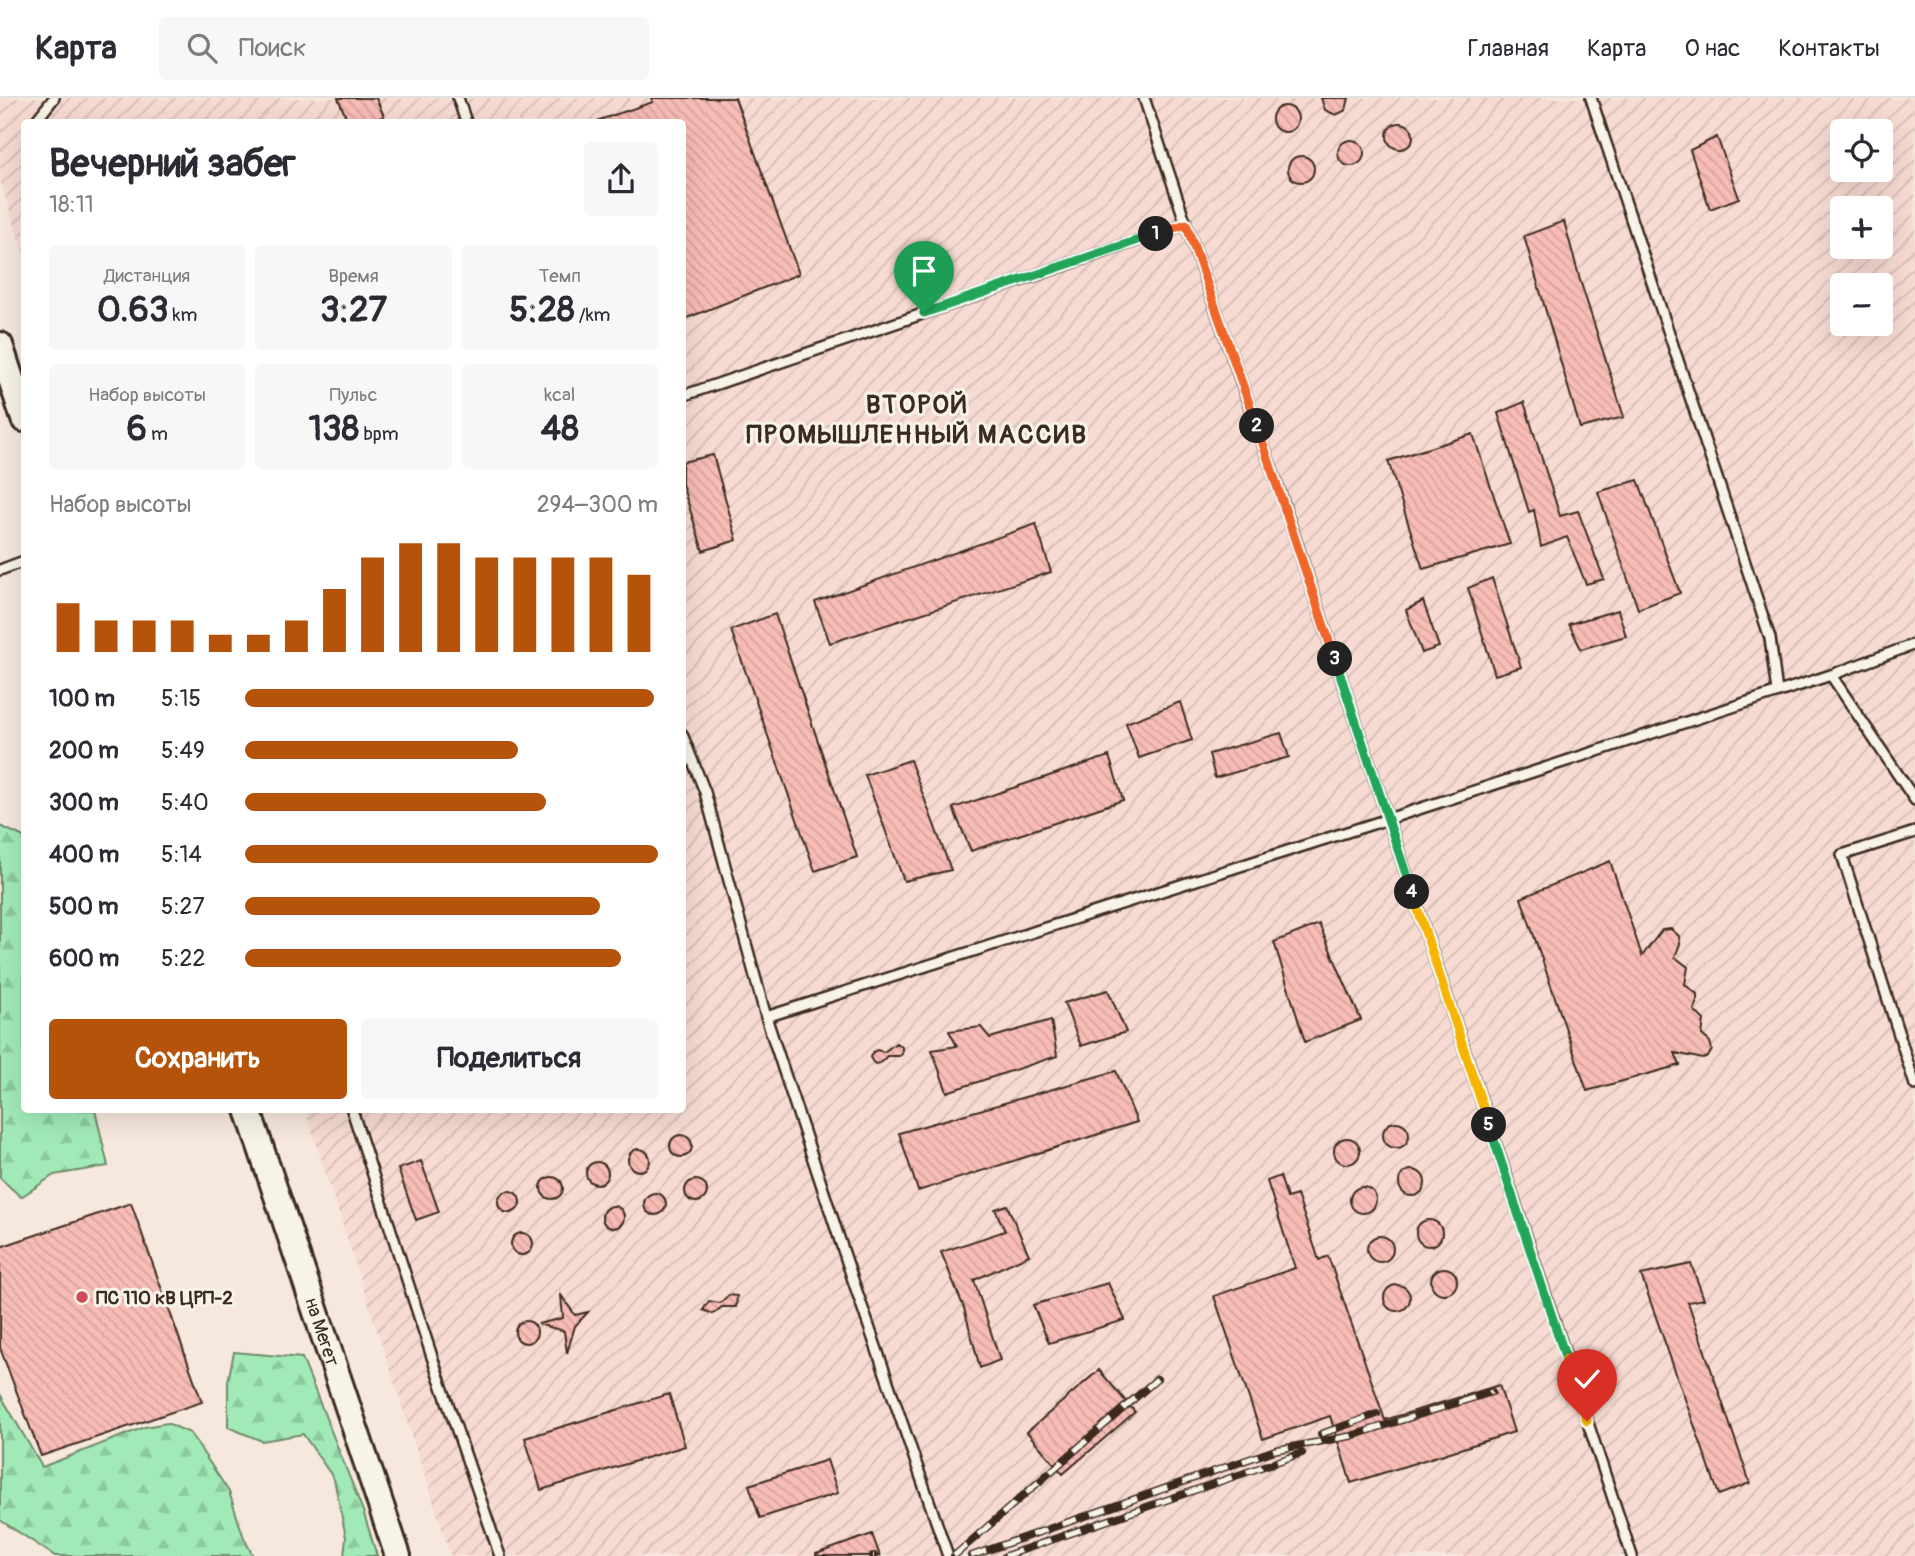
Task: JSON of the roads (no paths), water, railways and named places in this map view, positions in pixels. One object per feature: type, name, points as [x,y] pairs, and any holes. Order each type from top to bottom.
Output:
[{"type":"street","points":[[0,345],[21,410]]},
{"type":"street","name":"на Мегет","points":[[249,1113],[398,1556]]},
{"type":"lane","points":[[36,119],[54,98]]},
{"type":"lane","points":[[458,98],[465,119]]},
{"type":"lane","points":[[1144,98],[1280,493],[1632,1556]]},
{"type":"lane","points":[[1591,98],[1770,638],[1777,691]]},
{"type":"lane","points":[[686,395],[1186,224]]},
{"type":"lane","points":[[0,570],[21,562]]},
{"type":"lane","points":[[766,1017],[1388,819],[1915,644]]},
{"type":"lane","points":[[1831,674],[1915,800]]},
{"type":"lane","points":[[686,744],[705,792],[766,1017],[948,1556]]},
{"type":"lane","points":[[1915,832],[1842,855],[1915,1085]]},
{"type":"lane","points":[[353,1113],[500,1556]]},
{"type":"railway","points":[[954,1556],[1157,1379]]},
{"type":"railway","points":[[971,1556],[1275,1450],[1351,1436],[1492,1392]]},
{"type":"railway","points":[[1321,1434],[1377,1414]]},
{"type":"railway","points":[[1005,1556],[1302,1453]]},
{"type":"place","name":"ПС 110 кВ ЦРП-2","points":[[82,1297]]},
{"type":"district","name":"ВТОРОЙ ПРОМЫШЛЕННЫЙ МАССИВ","points":[[917,419]]}]
